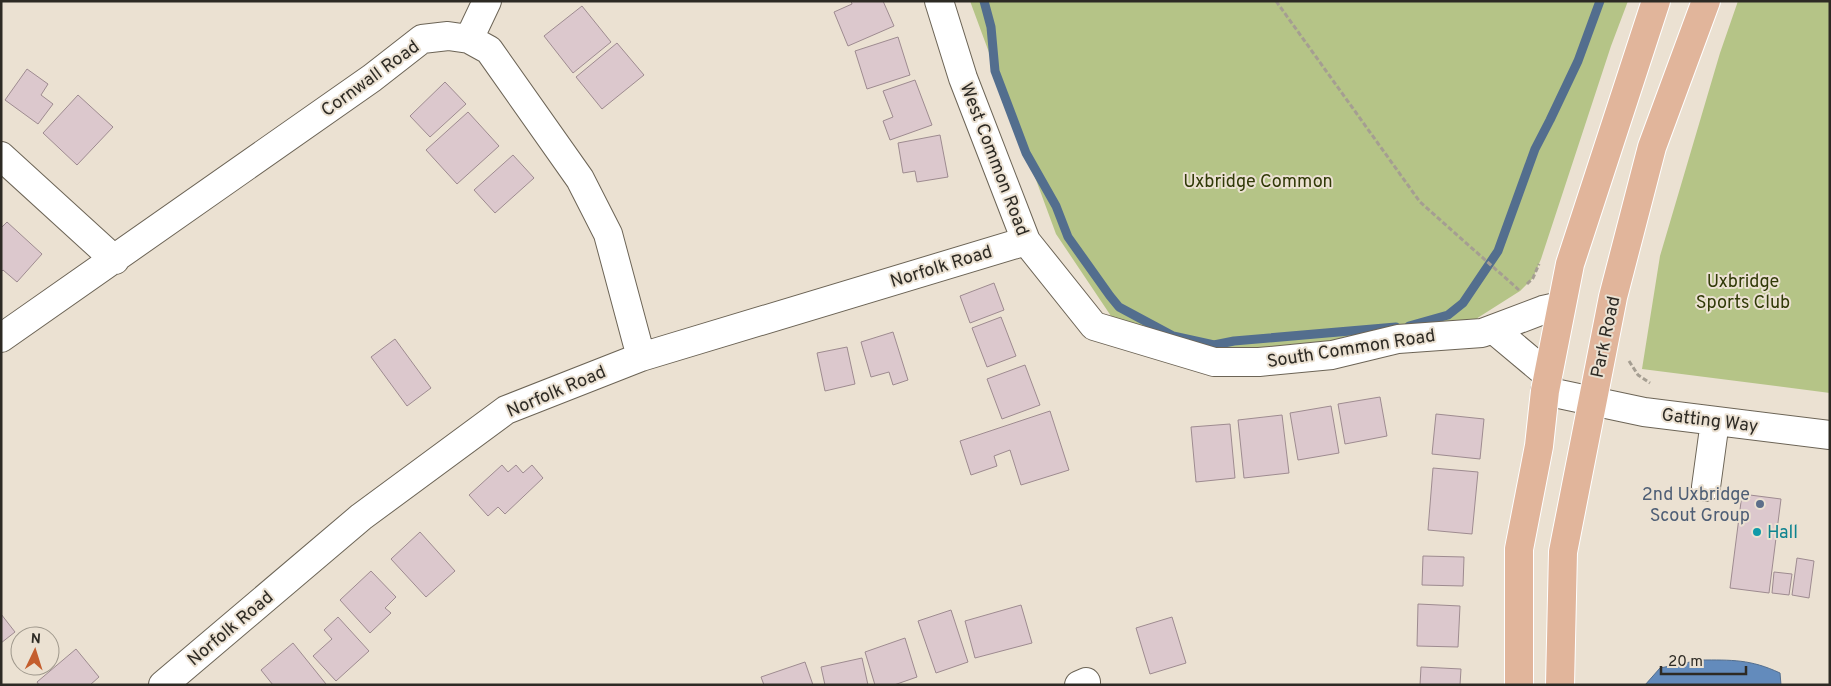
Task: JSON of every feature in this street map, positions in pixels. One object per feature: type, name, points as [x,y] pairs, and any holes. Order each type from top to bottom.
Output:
[{"type":"main road","points":[[1519,685],[1519,549],[1540,446],[1546,383],[1561,306],[1570,264],[1656,1]]},
{"type":"main road","name":"Park Road","points":[[1560,685],[1563,552],[1613,297],[1652,147],[1706,1]]},
{"type":"street","points":[[469,39],[487,1]]},
{"type":"street","name":"West Common Road","points":[[939,1],[963,78],[1026,241],[1094,326]]},
{"type":"street","name":"Cornwall Road","points":[[1,338],[372,78],[422,40],[448,36],[469,39],[489,50],[580,179],[608,234],[641,356]]},
{"type":"street","points":[[1,156],[114,260]]},
{"type":"street","name":"Norfolk Road","points":[[162,685],[361,517],[506,410],[641,356],[1026,241]]},
{"type":"street","name":"South Common Road","points":[[1094,326],[1214,362],[1259,362],[1332,355],[1398,339],[1482,333],[1543,310],[1561,306]]},
{"type":"street","points":[[1493,329],[1546,383]]},
{"type":"street","name":"Gatting Way","points":[[1546,383],[1592,401],[1644,412],[1830,435]]},
{"type":"street","points":[[1706,487],[1715,421]]},
{"type":"path","points":[[1276,1],[1420,202],[1520,291]]},
{"type":"path","points":[[1627,358],[1638,375],[1657,386]]},
{"type":"green space","name":"Uxbridge Common","points":[[970,1],[1628,1],[1611,46],[1541,259],[1533,278],[1520,291],[1458,333],[1214,362],[1111,316],[1056,234]]},
{"type":"green space","name":"Uxbridge Sports Club","points":[[1738,1],[1830,1],[1830,393],[1642,369],[1660,256],[1720,53]]},
{"type":"water","points":[[1700,660],[1731,660],[1769,668],[1780,673],[1781,685],[1645,685],[1660,668]]},
{"type":"building","points":[[851,1],[883,1],[894,26],[848,46],[834,12],[852,4]]},
{"type":"building","points":[[582,6],[611,42],[573,73],[544,36]]},
{"type":"building","points":[[898,37],[910,75],[867,89],[855,51]]},
{"type":"building","points":[[617,43],[644,75],[602,109],[576,77]]},
{"type":"building","points":[[27,69],[48,84],[41,95],[53,104],[38,124],[5,100]]},
{"type":"building","points":[[915,80],[932,125],[890,140],[883,121],[893,117],[883,91]]},
{"type":"building","points":[[445,82],[466,104],[430,137],[410,116]]},
{"type":"building","points":[[78,95],[113,127],[77,165],[43,133]]},
{"type":"building","points":[[468,112],[499,146],[457,184],[426,150]]},
{"type":"building","points":[[940,135],[948,177],[917,182],[915,171],[903,173],[898,143]]},
{"type":"building","points":[[513,155],[534,178],[495,213],[474,190]]},
{"type":"building","points":[[7,222],[42,254],[17,282],[3,270],[1,272],[1,228]]},
{"type":"building","points":[[994,283],[1004,310],[970,323],[960,296]]},
{"type":"building","points":[[1001,317],[1016,356],[987,367],[972,328]]},
{"type":"building","points":[[893,332],[908,380],[893,385],[889,372],[871,377],[861,342]]},
{"type":"building","points":[[395,339],[431,388],[407,406],[371,357]]},
{"type":"building","points":[[847,347],[855,384],[825,391],[817,353]]},
{"type":"building","points":[[1025,365],[1040,405],[1002,419],[987,379]]},
{"type":"building","points":[[1380,397],[1387,436],[1345,444],[1338,404]]},
{"type":"building","points":[[1331,406],[1339,453],[1298,460],[1290,413]]},
{"type":"building","points":[[1050,411],[1069,470],[1021,485],[1010,450],[994,456],[997,466],[971,475],[960,441]]},
{"type":"building","points":[[1436,414],[1484,419],[1480,459],[1432,454]]},
{"type":"building","points":[[1282,415],[1289,473],[1244,478],[1238,420]]},
{"type":"building","points":[[1230,424],[1235,478],[1196,482],[1191,427]]},
{"type":"building","points":[[502,465],[508,472],[516,465],[523,473],[532,465],[543,478],[505,514],[498,507],[488,516],[469,495]]},
{"type":"building","points":[[1433,468],[1478,472],[1472,534],[1428,530]]},
{"type":"building","name":"Hall","points":[[1742,494],[1781,499],[1769,593],[1730,588]]},
{"type":"building","points":[[420,532],[455,571],[426,597],[391,559]]},
{"type":"building","points":[[1423,556],[1464,557],[1463,586],[1422,585]]},
{"type":"building","points":[[1797,558],[1814,561],[1809,598],[1792,595]]},
{"type":"building","points":[[371,571],[396,597],[385,608],[391,613],[370,633],[340,600]]},
{"type":"building","points":[[1774,572],[1792,574],[1789,595],[1772,593]]},
{"type":"building","points":[[1418,604],[1460,606],[1458,647],[1417,646]]},
{"type":"building","points":[[1021,605],[1032,643],[975,658],[965,621]]},
{"type":"building","points":[[951,610],[968,662],[936,673],[918,621]]},
{"type":"building","points":[[1,614],[10,626],[10,636],[1,643]]},
{"type":"building","points":[[338,617],[369,651],[336,681],[313,656],[332,639],[324,630]]},
{"type":"building","points":[[1172,617],[1186,663],[1150,674],[1136,628]]},
{"type":"building","points":[[905,638],[917,677],[894,685],[875,685],[865,652]]},
{"type":"building","points":[[293,643],[325,685],[273,685],[261,670]]},
{"type":"building","points":[[76,649],[99,677],[90,685],[39,685],[37,682],[44,676],[60,676],[60,663]]},
{"type":"building","points":[[862,658],[868,685],[825,685],[821,667]]},
{"type":"building","points":[[805,662],[813,685],[764,685],[761,677]]},
{"type":"building","points":[[1421,667],[1461,669],[1460,685],[1420,685]]},
{"type":"waterway","points":[[984,1],[991,27],[995,71],[1026,153],[1056,206],[1068,237],[1119,307],[1173,336],[1214,345],[1234,341],[1396,327]]},
{"type":"waterway","points":[[1409,326],[1448,315],[1463,303],[1498,251],[1535,149],[1578,61],[1600,1]]},
{"type":"place","name":"2nd Uxbridge Scout Group","points":[[1760,504]]},
{"type":"place","name":"Hall","points":[[1757,532]]}]
